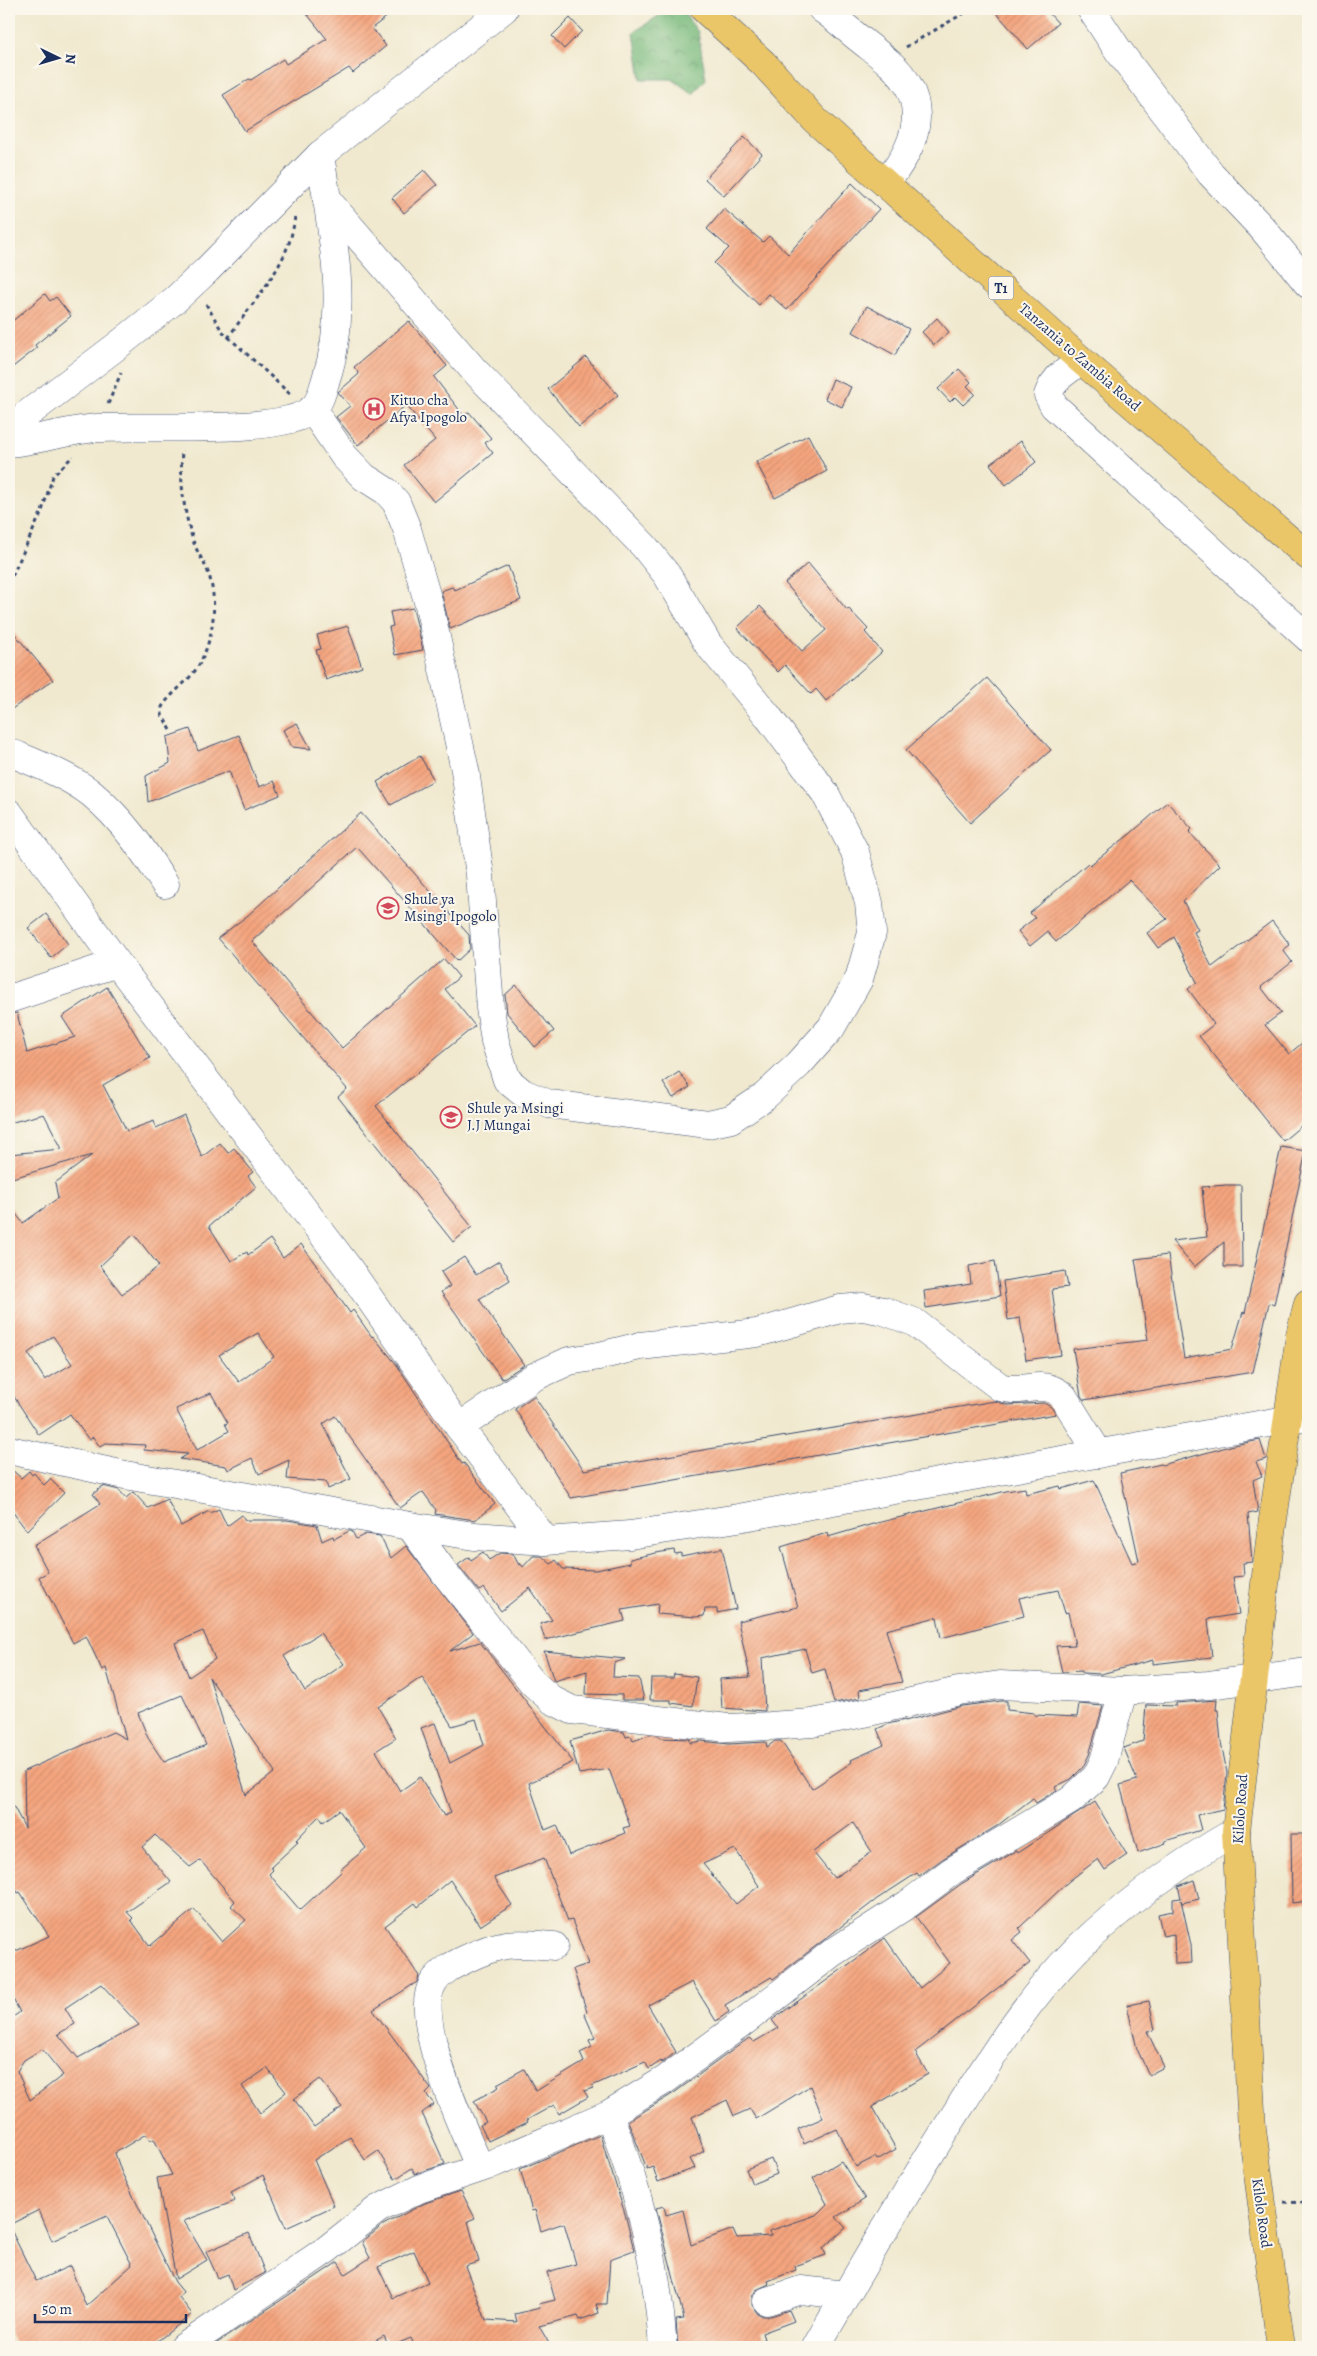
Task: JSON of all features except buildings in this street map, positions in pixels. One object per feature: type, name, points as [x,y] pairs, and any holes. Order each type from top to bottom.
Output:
[{"type":"main road","name":"Tanzania to Zambia Road","points":[[704,9],[763,63],[815,120],[886,182],[1081,360],[1308,556]]},
{"type":"main road","name":"Kilolo Road","points":[[1282,2347],[1252,2129],[1236,1831],[1247,1727],[1298,1418],[1308,1303]]},
{"type":"street","points":[[9,428],[118,346],[195,281],[320,155],[504,9]]},
{"type":"street","points":[[822,9],[883,57],[908,84],[916,106],[916,126],[913,141],[902,164],[886,182]]},
{"type":"street","points":[[1091,9],[1118,50],[1206,167],[1263,230],[1308,284]]},
{"type":"street","points":[[9,443],[97,428],[268,424],[310,410],[322,394],[334,357],[338,324],[338,278],[320,155]]},
{"type":"street","points":[[310,410],[344,456],[364,477],[386,491],[396,502],[407,530],[430,605],[465,770],[480,875],[494,1041],[507,1080],[523,1093],[549,1104],[708,1124],[731,1119],[765,1096],[799,1064],[831,1028],[859,979],[872,933],[869,903],[855,852],[826,793],[767,715],[708,644],[667,575],[644,546],[472,370],[327,200]]},
{"type":"street","points":[[1081,360],[1052,386],[1048,396],[1054,406],[1308,638]]},
{"type":"street","points":[[9,752],[44,766],[91,793],[120,822],[165,884]]},
{"type":"street","points":[[9,813],[117,962],[349,1269],[459,1427],[546,1541]]},
{"type":"street","points":[[9,999],[117,962]]},
{"type":"street","points":[[459,1427],[534,1377],[564,1362],[640,1346],[757,1333],[840,1309],[862,1307],[884,1311],[914,1322],[957,1352],[1000,1386],[1014,1389],[1043,1386],[1055,1389],[1064,1396],[1099,1454]]},
{"type":"street","points":[[9,1450],[125,1475],[410,1526],[474,1536],[546,1541],[630,1535],[1298,1418]]},
{"type":"street","points":[[410,1526],[447,1576],[533,1683],[552,1700],[572,1710],[728,1728],[812,1723],[959,1691],[1000,1685],[1123,1691],[1209,1684],[1308,1672]]},
{"type":"street","points":[[184,2347],[326,2250],[378,2209],[419,2189],[480,2168],[609,2114],[665,2080],[741,2024],[812,1968],[908,1904],[952,1871],[1071,1800],[1088,1787],[1096,1777],[1104,1760],[1123,1691]]},
{"type":"street","points":[[816,2347],[877,2239],[982,2071],[1035,1997],[1076,1951],[1112,1918],[1165,1875],[1197,1853],[1236,1831]]},
{"type":"street","points":[[480,2168],[446,2086],[429,2024],[427,2000],[432,1984],[446,1969],[478,1953],[508,1943],[554,1946]]},
{"type":"street","points":[[609,2114],[630,2168],[650,2244],[660,2305],[663,2347]]},
{"type":"street","points":[[767,2301],[801,2290],[845,2295]]},
{"type":"path","points":[[883,57],[914,44],[971,9]]},
{"type":"path","points":[[228,338],[281,263],[291,241],[295,217],[291,185]]},
{"type":"path","points":[[195,281],[214,320],[228,338],[310,410]]},
{"type":"path","points":[[9,583],[42,510],[52,476],[89,441],[97,428],[124,367]]},
{"type":"path","points":[[171,730],[164,720],[162,708],[194,674],[202,660],[210,640],[213,613],[213,593],[208,574],[192,539],[181,490],[183,427]]},
{"type":"green space","points":[[669,9],[681,9],[698,32],[706,79],[693,94],[672,79],[641,79],[634,32]]},
{"type":"place","name":"Kituo cha Afya Ipogolo","points":[[374,409]]},
{"type":"place","name":"Shule ya Msingi Ipogolo","points":[[388,908]]},
{"type":"place","name":"Shule ya Msingi J.J Mungai","points":[[451,1117]]}]
